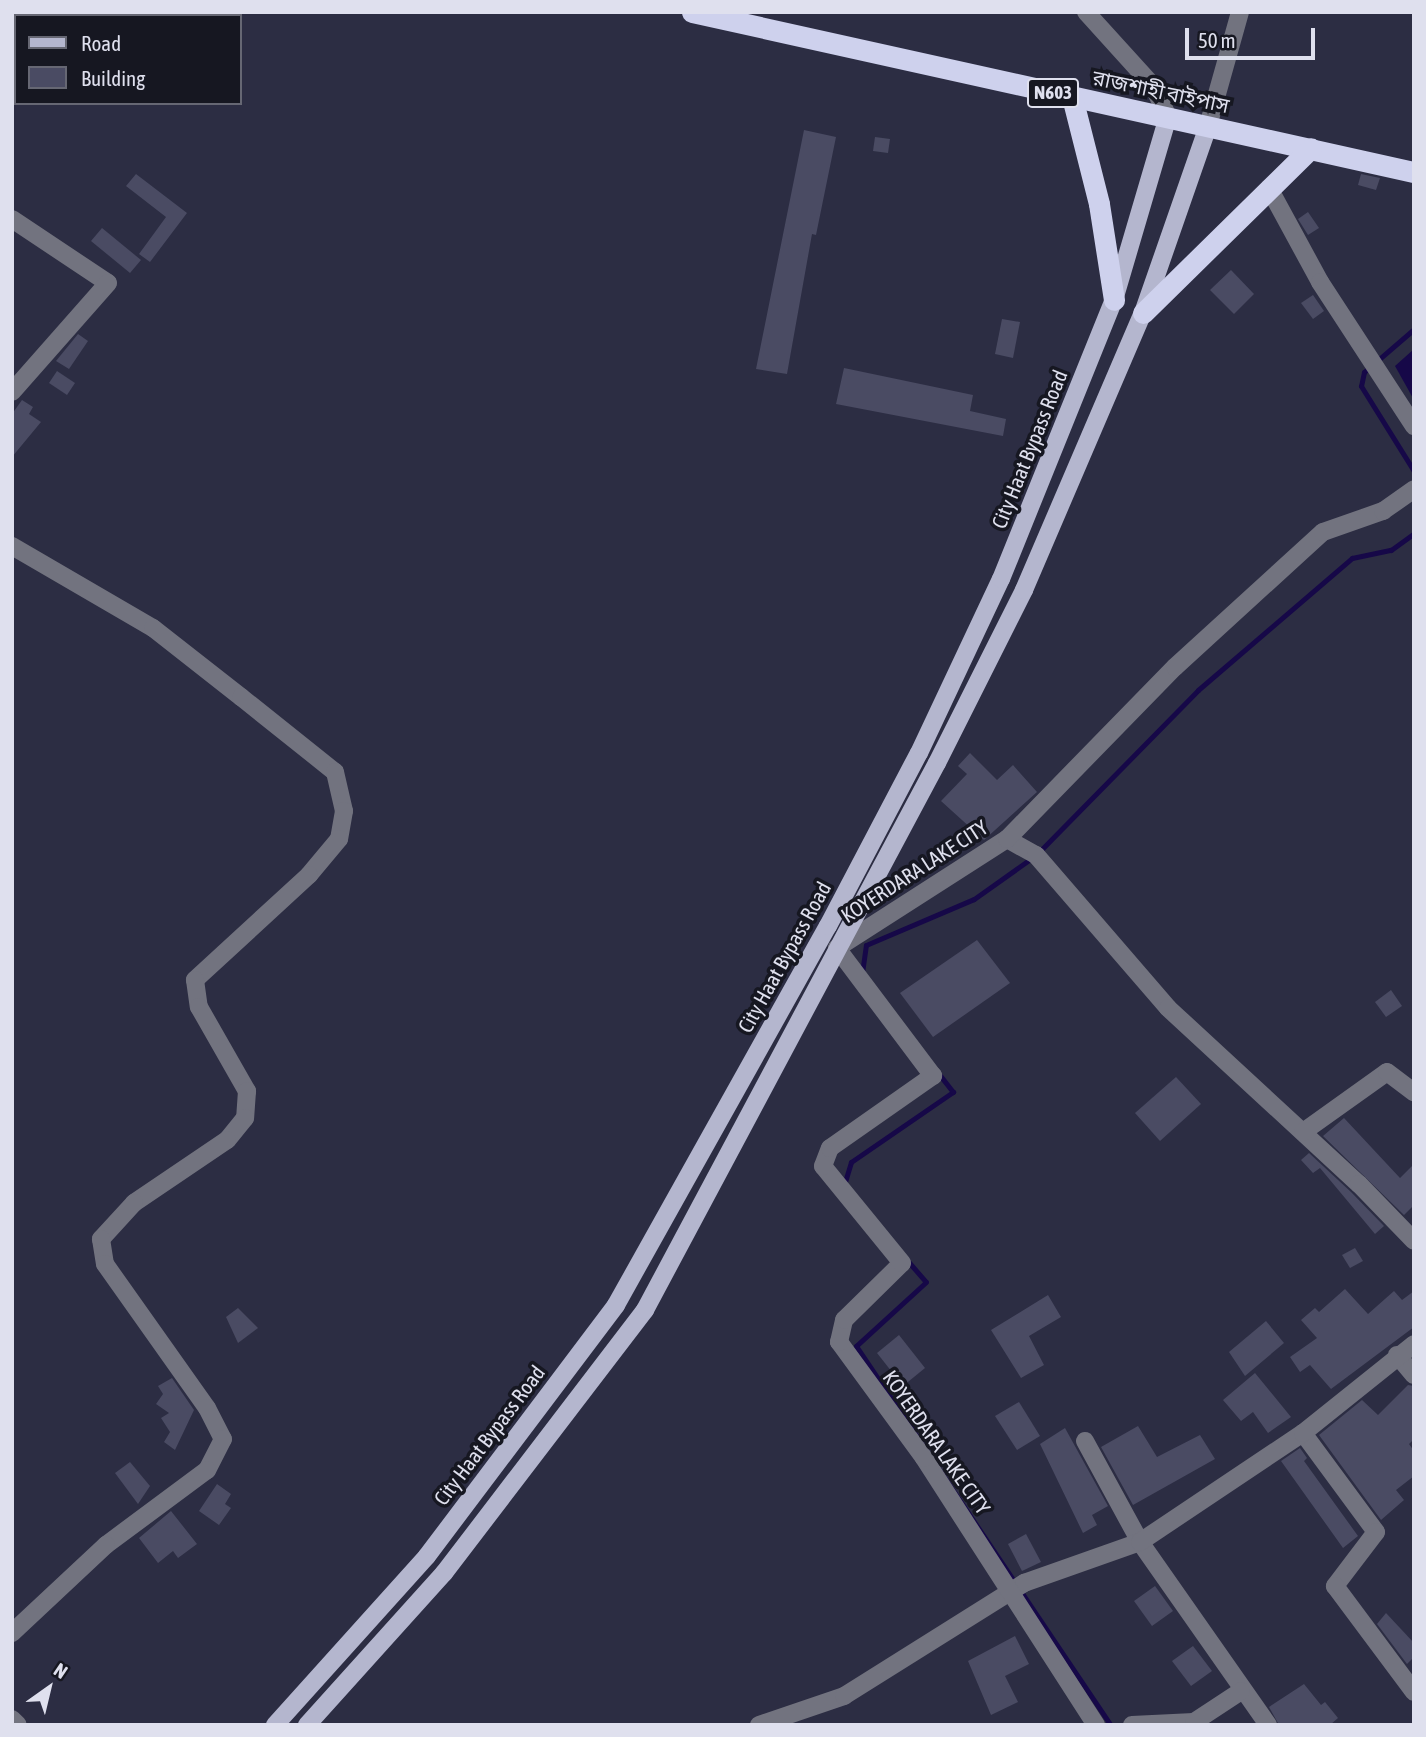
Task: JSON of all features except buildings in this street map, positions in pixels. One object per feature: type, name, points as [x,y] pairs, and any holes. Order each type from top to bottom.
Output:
[{"type":"highway","name":"রাজশাহী বাইপাস","points":[[692,12],[1414,172]]},
{"type":"highway","points":[[1072,97],[1099,204],[1114,300]]},
{"type":"highway","points":[[1143,313],[1311,148]]},
{"type":"main road","name":"City Haat Bypass Road","points":[[275,1725],[427,1556],[616,1305],[919,753],[1001,579],[1114,300],[1168,117]]},
{"type":"main road","name":"City Haat Bypass Road","points":[[307,1725],[444,1573],[645,1310],[937,764],[1024,590],[1143,313],[1208,126]]},
{"type":"street","points":[[1086,12],[1153,86],[1168,117]]},
{"type":"street","points":[[1208,126],[1240,12]]},
{"type":"street","points":[[1269,188],[1320,282],[1376,362],[1414,426]]},
{"type":"street","points":[[12,219],[108,283],[12,392]]},
{"type":"street","name":"KOYERDARA LAKE CITY","points":[[1097,1725],[1015,1588],[839,1342],[844,1320],[902,1263],[823,1166],[830,1148],[933,1076],[837,948],[1007,839],[1175,667],[1323,532],[1384,511],[1414,489]]},
{"type":"street","points":[[12,546],[153,628],[335,772],[344,811],[339,839],[309,875],[195,980],[199,1007],[247,1091],[246,1118],[227,1140],[134,1203],[101,1238],[105,1264],[207,1408],[223,1439],[207,1470],[106,1545],[12,1633]]},
{"type":"street","points":[[1007,839],[1036,855],[1168,1008],[1303,1132],[1414,1241]]},
{"type":"street","points":[[1303,1132],[1387,1072],[1414,1092]]},
{"type":"street","points":[[759,1725],[844,1696],[1015,1588],[1140,1542],[1303,1433],[1414,1344]]},
{"type":"street","points":[[1397,1355],[1414,1375]]},
{"type":"street","points":[[1303,1433],[1376,1532],[1335,1586],[1414,1692]]},
{"type":"street","points":[[1085,1441],[1140,1542],[1241,1691],[1268,1725]]},
{"type":"street","points":[[1132,1725],[1194,1722],[1241,1691]]},
{"type":"street","points":[[12,1718],[18,1725]]},
{"type":"shaded area","points":[[1414,349],[1414,400],[1395,366]]},
{"type":"waterway","points":[[1414,329],[1364,372],[1361,386],[1414,471]]},
{"type":"waterway","points":[[862,973],[866,945],[974,899],[1036,855],[1198,690],[1352,558],[1391,550],[1414,533]]},
{"type":"waterway","points":[[844,1185],[851,1162],[953,1092],[938,1073]]},
{"type":"waterway","points":[[906,1259],[926,1282],[856,1346],[1111,1725]]}]
